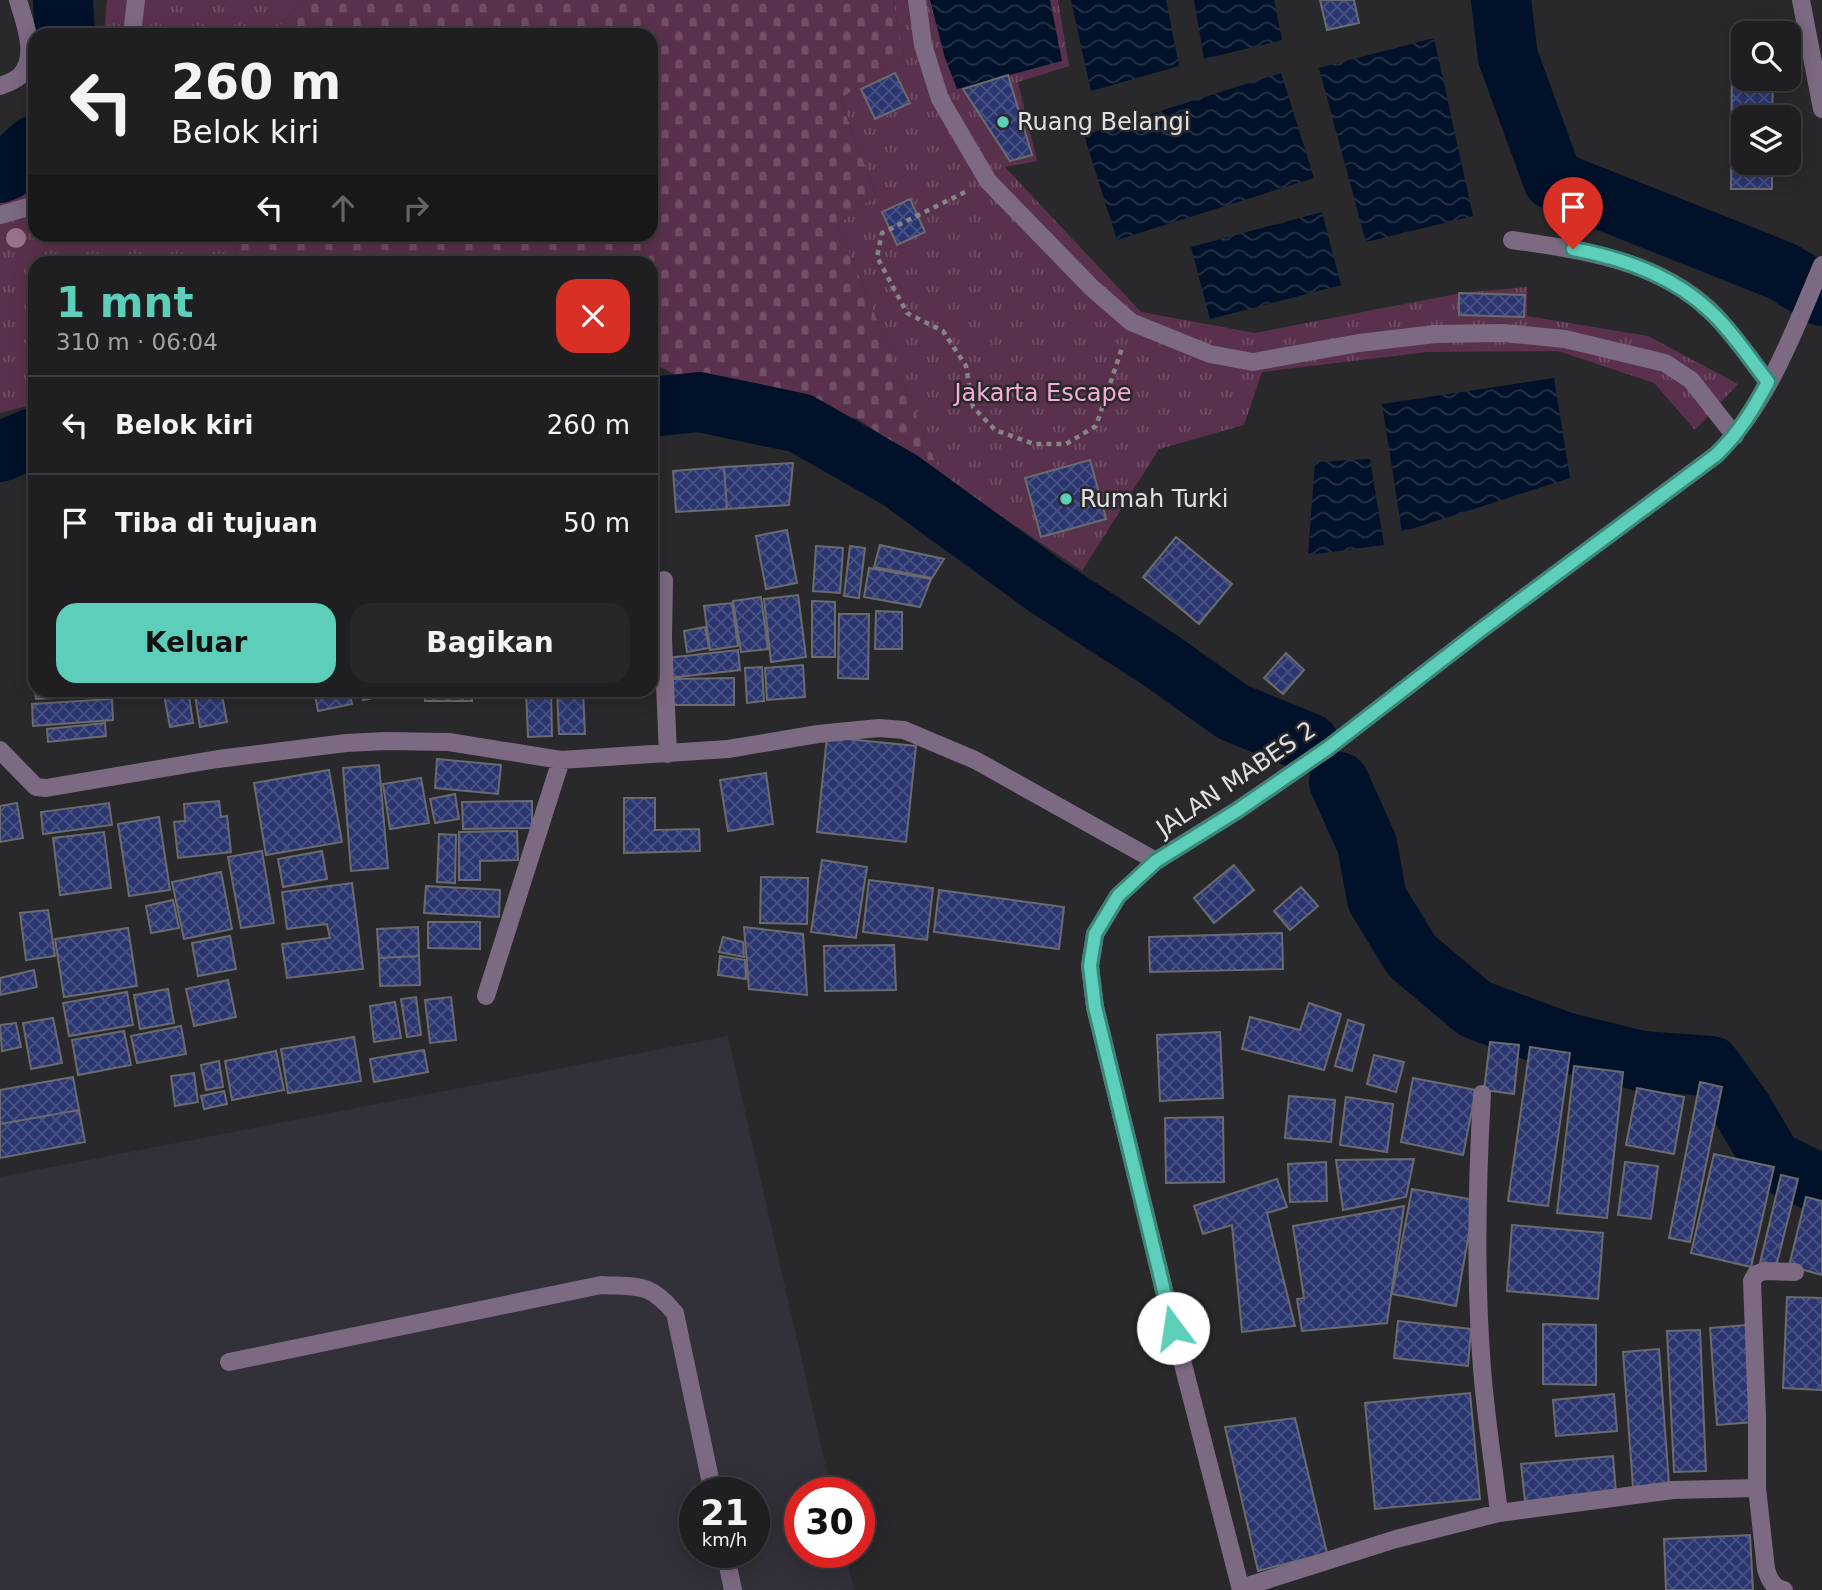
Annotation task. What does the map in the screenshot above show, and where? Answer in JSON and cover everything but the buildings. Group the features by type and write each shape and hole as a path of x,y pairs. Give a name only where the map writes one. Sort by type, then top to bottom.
{"street":[{"path":"0,86 21,75 28,57 28,34 18,0"},
{"path":"133,28 135,0"},
{"path":"917,0 923,45 940,99 988,181 1092,288 1131,322 1210,354 1253,362 1359,343 1435,334 1504,333 1565,339 1665,363 1691,380 1735,436"},
{"path":"1801,0 1822,109"},
{"path":"1808,27 1814,0"},
{"path":"0,215 28,207"},
{"path":"1512,240 1622,260 1654,273 1686,291 1711,312 1768,382"},
{"name":"JALAN MABES 2","path":"1241,1589 1095,1007 1090,966 1095,934 1118,896 1156,861 1238,810 1328,748 1478,632 1716,455 1735,436 1754,409 1795,329 1822,265"},
{"path":"664,580 663,638 668,754"},
{"path":"0,750 36,787 46,788 255,754 386,740 468,743 561,760 728,749 818,734 879,728 904,730 975,760 1156,861"},
{"path":"486,996 561,760"},
{"path":"1482,1094 1477,1281 1481,1356 1499,1513"},
{"path":"1784,1590 1770,1581 1766,1569 1756,1488 1757,1416 1752,1282 1756,1273 1794,1272"},
{"path":"229,1362 601,1285 639,1287 659,1294 675,1313 710,1477"},
{"path":"1241,1589 1396,1539 1499,1513 1673,1490 1756,1488"},
{"path":"728,1568 733,1590"}],"path":[{"path":"988,181 881,233 877,257 906,313 943,331 966,366 973,407 995,430 1034,444 1066,444 1096,426 1131,322"}],"shaded area":[{"path":"728,1036 828,1477 784,1477 784,1568 849,1568 854,1590 0,1590 0,1177"}],"green space":[{"path":"107,0 304,0 278,28 105,28"},
{"path":"304,0 893,0 904,56 840,99 876,195 838,225 941,475 858,419 701,389 658,366 658,256 237,256 236,242 658,242 658,28 278,28"},
{"name":"Jakarta Escape","path":"893,0 1058,0 1069,66 1018,82 1037,161 1005,167 1141,312 1255,333 1461,293 1527,287 1527,316 1648,336 1738,384 1695,430 1654,383 1558,351 1427,352 1262,372 1244,425 1159,449 1082,571 941,475 838,225 876,195 840,99 904,56"},
{"path":"28,176 28,242 236,242 237,256 28,256 28,406 0,413 0,190"}],"water":[{"path":"930,0 1050,0 1062,61 957,89 945,58"},
{"path":"1071,0 1166,0 1179,66 1091,91"},
{"path":"1194,0 1274,0 1282,40 1204,59"},
{"path":"1434,38 1473,216 1366,242 1319,68"},
{"path":"1281,73 1314,178 1117,240 1084,135"},
{"path":"1322,212 1341,285 1210,319 1191,247"},
{"path":"1554,378 1570,478 1402,532 1382,404"},
{"path":"1370,459 1384,545 1308,555 1315,462"}],"waterway":[{"path":"63,0 65,28"},
{"path":"1501,0 1508,57 1553,180 1784,272 1822,296"},
{"path":"0,173 28,151"},
{"path":"658,406 699,402 800,423 900,480 1047,587 1160,660 1233,712 1309,743"},
{"path":"0,452 28,440"},
{"path":"1339,782 1367,844 1377,899 1412,956 1475,1009 1564,1042 1641,1061 1711,1066 1742,1109 1772,1160 1822,1185"}],"place":[{"name":"Ruang Belangi","path":"1003,122"},
{"name":"Rumah Turki","path":"1066,499"}],"route":[{"path":"1173,1328 1095,1007 1090,966 1095,934 1118,896 1156,861 1238,810 1328,748 1478,632 1716,455 1735,436 1754,409 1768,382 1711,312 1686,291 1654,273 1622,260 1573,249"}]}
